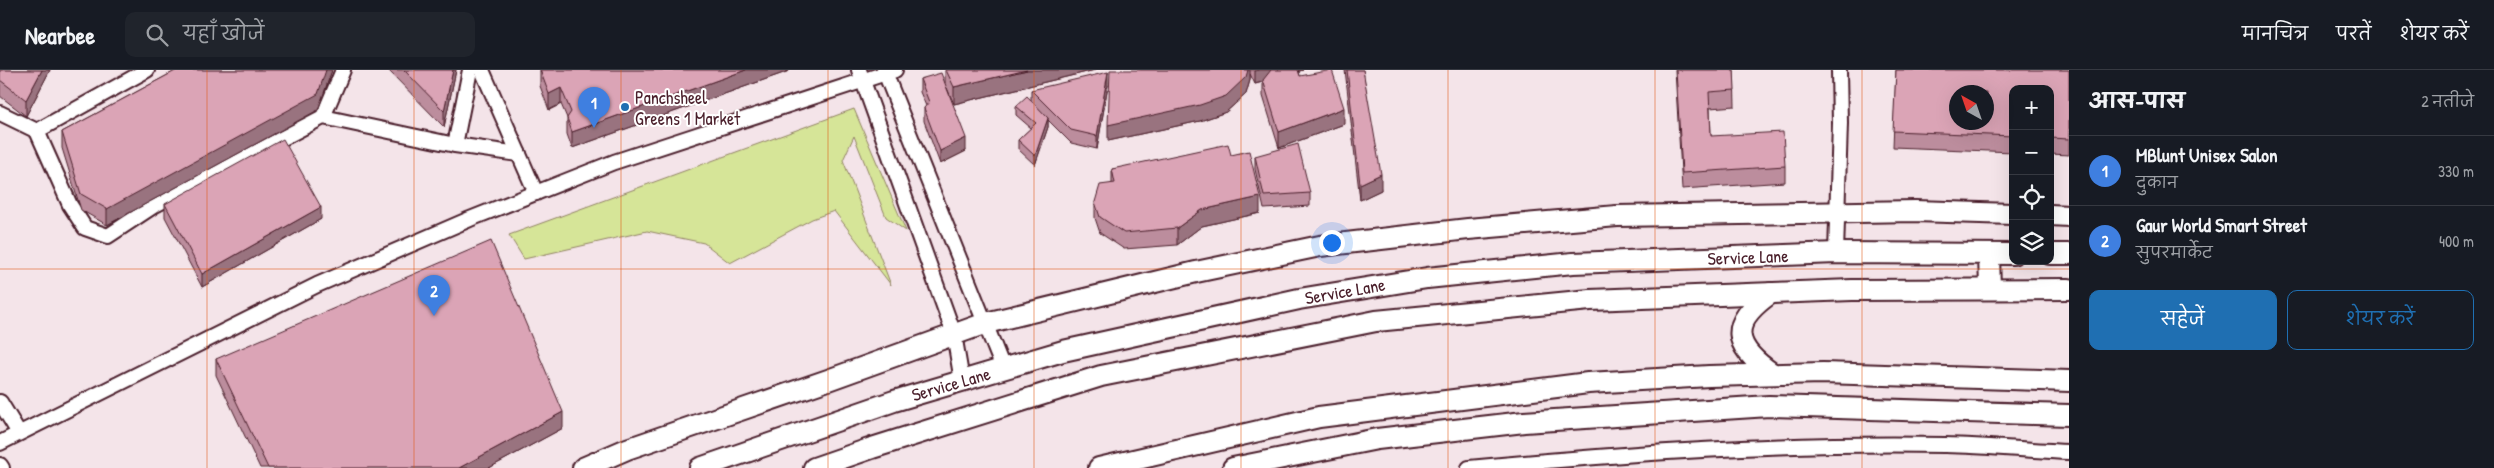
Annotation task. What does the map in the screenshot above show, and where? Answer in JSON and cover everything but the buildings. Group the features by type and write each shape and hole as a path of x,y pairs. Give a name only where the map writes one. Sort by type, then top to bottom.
{"street":[{"path":"37,131 147,70"},
{"path":"324,117 343,70"},
{"path":"455,145 470,70"},
{"path":"482,70 536,193"},
{"path":"1836,253 1840,70"},
{"path":"0,442 317,285 536,193 614,162 861,75 888,71 1003,368"},
{"path":"861,75 954,334 962,381"},
{"path":"0,113 37,131 75,213 85,228 108,236 155,206 324,117 455,145 519,154"},
{"path":"582,468 627,449 986,323 1196,272 1320,246 1468,228 1617,216 1838,211 2009,214"},
{"path":"2054,215 2069,216"},
{"name":"Service Lane","path":"700,468 894,401 1063,351 1299,299 1427,278 1573,263 1836,253 2009,254"},
{"path":"1989,254 1990,289"},
{"path":"2054,254 2069,254"},
{"path":"814,468 1101,376 1376,321 1590,300 1852,290 2069,290"},
{"path":"1771,293 1745,315 1741,327 1741,342 1753,360 1773,374"},
{"path":"1099,468 1319,417 1588,383 1773,374 2069,381"},
{"path":"0,402 19,434"},
{"path":"1234,468 1377,439 1524,422 1769,406 2069,415"},
{"path":"1469,468 1591,457 1786,446 1945,445 2069,452"},
{"path":"0,464 2,468"}],"green space":[{"path":"854,109 906,231 886,217 854,136 843,160 891,285 834,211 812,219 730,263 704,243 647,231 524,259 509,235"}],"place":[{"name":"Panchsheel Greens 1 Market","path":"625,107"},
{"name":"MBlunt Unisex Salon","path":"594,128"},
{"name":"Gaur World Smart Street","path":"434,316"}]}
